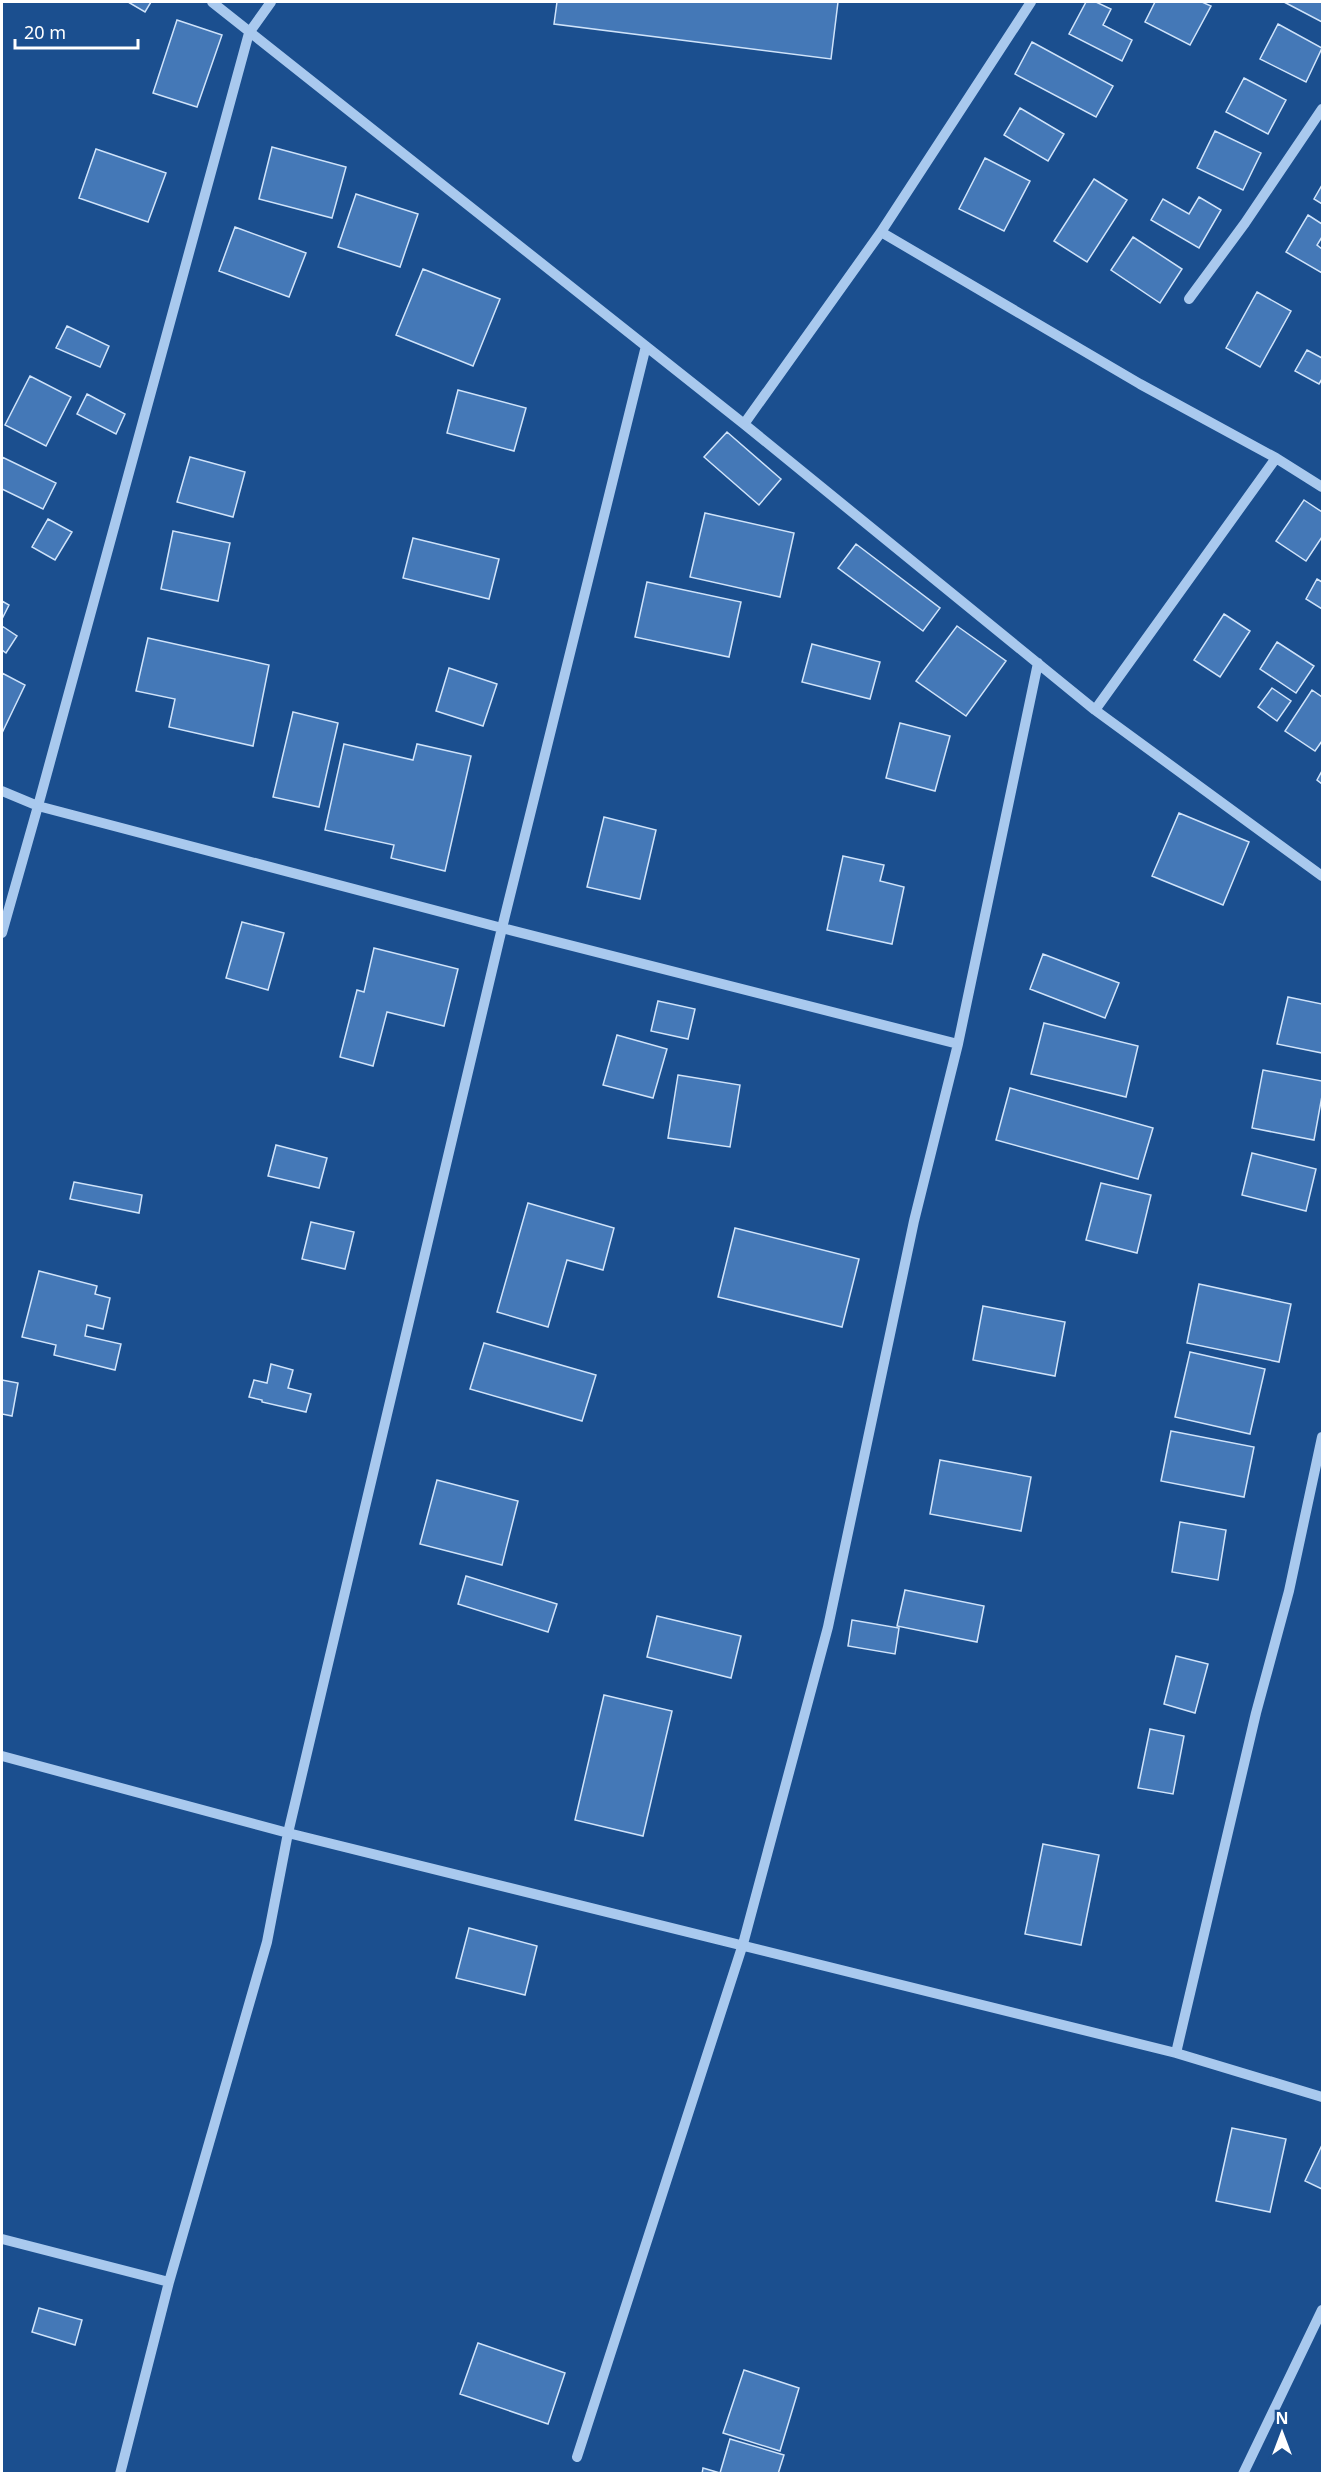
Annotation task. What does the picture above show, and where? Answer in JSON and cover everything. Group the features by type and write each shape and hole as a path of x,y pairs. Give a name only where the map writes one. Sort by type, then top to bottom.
{"street":[{"path":"212,2 744,424 1095,710 1323,876"},
{"path":"2,933 249,33 271,2"},
{"path":"744,424 881,232 1031,2"},
{"path":"1189,298 1245,223 1323,109"},
{"path":"881,232 1140,384 1276,458 1323,487"},
{"path":"120,2474 169,2282 267,1942 288,1833 502,928 646,346"},
{"path":"1095,710 1276,458"},
{"path":"577,2457 743,1944 828,1627 914,1221 958,1044 1038,663"},
{"path":"2,791 38,806 502,928 958,1044"},
{"path":"1176,2053 1256,1713 1289,1591 1323,1437"},
{"path":"2,1756 288,1833 1176,2053 1323,2097"},
{"path":"2,2239 169,2282"},
{"path":"1243,2474 1323,2310"}],"building":[{"path":"128,2 151,2 145,12"},
{"path":"557,2 838,2 831,59 554,24"},
{"path":"1086,2 1096,2 1111,9 1103,25 1132,40 1122,61 1069,34"},
{"path":"1155,2 1202,2 1211,6 1190,45 1145,22"},
{"path":"1284,2 1322,2 1322,22"},
{"path":"177,20 222,35 197,107 153,93"},
{"path":"1278,24 1322,48 1306,82 1260,59"},
{"path":"1032,42 1113,86 1096,117 1015,74"},
{"path":"1244,78 1286,100 1268,134 1226,112"},
{"path":"1020,108 1064,134 1048,161 1004,135"},
{"path":"1215,131 1261,153 1243,190 1197,168"},
{"path":"272,147 346,167 332,218 259,199"},
{"path":"96,149 166,173 148,222 79,198"},
{"path":"985,158 1030,181 1004,231 959,209"},
{"path":"1094,179 1127,200 1087,262 1054,241"},
{"path":"1322,185 1322,204 1314,199"},
{"path":"356,194 418,214 400,267 338,247"},
{"path":"1199,197 1221,210 1199,248 1151,220 1163,199 1189,214"},
{"path":"1308,215 1322,224 1322,237 1317,245 1322,249 1322,273 1286,252"},
{"path":"235,227 306,253 289,297 219,271"},
{"path":"1133,237 1182,269 1160,303 1111,270"},
{"path":"423,269 500,299 473,366 396,335"},
{"path":"1257,292 1291,311 1260,367 1226,348"},
{"path":"67,326 109,346 100,367 56,348"},
{"path":"1307,350 1322,358 1322,379 1319,384 1295,371"},
{"path":"30,376 71,397 46,446 5,425"},
{"path":"458,390 526,408 514,451 447,433"},
{"path":"87,394 125,414 116,434 77,414"},
{"path":"727,432 781,479 759,505 704,457"},
{"path":"2,457 56,483 43,509 2,489"},
{"path":"190,457 245,472 233,517 177,502"},
{"path":"1304,500 1322,512 1322,537 1306,561 1276,541"},
{"path":"705,513 794,533 780,597 690,577"},
{"path":"48,519 72,532 55,560 32,547"},
{"path":"173,531 230,543 218,601 161,589"},
{"path":"413,538 499,559 489,599 403,578"},
{"path":"856,544 940,608 923,631 838,568"},
{"path":"1317,579 1322,582 1322,609 1306,599"},
{"path":"647,582 741,602 729,657 635,637"},
{"path":"2,601 9,605 2,619"},
{"path":"1224,614 1250,631 1220,677 1194,660"},
{"path":"2,626 17,636 6,653 2,650"},
{"path":"957,626 1006,661 966,716 916,681"},
{"path":"148,638 269,665 253,746 169,727 175,699 136,691"},
{"path":"1277,642 1314,666 1296,693 1260,669"},
{"path":"812,644 880,662 870,699 802,682"},
{"path":"449,668 497,684 483,726 436,711"},
{"path":"2,673 25,685 2,733"},
{"path":"1272,688 1291,701 1277,721 1258,707"},
{"path":"1312,690 1322,697 1322,741 1315,751 1285,731"},
{"path":"293,712 338,723 319,807 273,797"},
{"path":"900,723 950,736 935,791 886,778"},
{"path":"344,744 413,760 417,744 471,756 445,871 391,858 394,845 325,830"},
{"path":"1322,771 1322,784 1317,780"},
{"path":"1179,813 1249,842 1223,905 1152,876"},
{"path":"604,817 656,830 640,899 587,887"},
{"path":"843,856 884,865 880,881 904,887 892,944 827,930"},
{"path":"242,922 284,933 268,990 226,978"},
{"path":"374,948 458,969 444,1026 387,1012 373,1066 340,1057 357,990 364,992"},
{"path":"1043,954 1119,983 1105,1018 1030,989"},
{"path":"1288,997 1322,1004 1322,1053 1277,1044"},
{"path":"658,1001 695,1009 688,1039 651,1031"},
{"path":"1044,1023 1138,1046 1126,1097 1031,1074"},
{"path":"617,1035 667,1049 653,1098 603,1085"},
{"path":"1263,1070 1322,1081 1322,1096 1314,1140 1252,1128"},
{"path":"678,1075 740,1085 730,1147 668,1138"},
{"path":"1010,1088 1153,1128 1138,1179 996,1140"},
{"path":"276,1145 327,1158 319,1188 268,1176"},
{"path":"1252,1153 1316,1169 1306,1211 1242,1195"},
{"path":"74,1182 142,1195 139,1213 70,1199"},
{"path":"1101,1183 1151,1195 1137,1253 1086,1240"},
{"path":"528,1203 614,1228 603,1270 567,1260 548,1327 497,1312"},
{"path":"311,1222 354,1232 345,1269 302,1259"},
{"path":"735,1228 859,1259 842,1327 718,1297"},
{"path":"39,1271 97,1286 95,1294 110,1298 103,1329 87,1325 85,1336 121,1344 115,1370 54,1355 56,1345 22,1337"},
{"path":"1199,1284 1291,1304 1279,1362 1187,1343"},
{"path":"983,1306 1065,1322 1055,1376 973,1360"},
{"path":"484,1343 596,1375 582,1421 470,1389"},
{"path":"1190,1352 1265,1369 1250,1434 1175,1417"},
{"path":"271,1364 293,1370 288,1388 311,1394 306,1412 249,1397 254,1380 267,1383"},
{"path":"2,1380 18,1383 12,1416 2,1414"},
{"path":"1171,1431 1254,1447 1244,1497 1161,1481"},
{"path":"940,1460 1031,1477 1021,1531 930,1514"},
{"path":"437,1480 518,1501 502,1565 420,1544"},
{"path":"1180,1522 1226,1530 1218,1580 1172,1572"},
{"path":"466,1576 557,1604 548,1632 458,1604"},
{"path":"905,1590 984,1606 977,1642 897,1626"},
{"path":"657,1616 741,1636 731,1678 647,1657"},
{"path":"852,1620 899,1628 895,1654 848,1646"},
{"path":"1176,1656 1208,1664 1195,1713 1164,1704"},
{"path":"604,1695 672,1711 643,1836 575,1820"},
{"path":"1150,1729 1184,1736 1173,1794 1138,1788"},
{"path":"1043,1844 1099,1855 1081,1945 1025,1934"},
{"path":"469,1928 537,1946 525,1995 456,1978"},
{"path":"1232,2128 1286,2139 1270,2212 1216,2201"},
{"path":"1322,2145 1322,2189 1305,2181"},
{"path":"39,2308 82,2320 75,2345 32,2332"},
{"path":"478,2343 565,2373 548,2424 460,2394"},
{"path":"744,2370 799,2388 780,2451 723,2433"},
{"path":"730,2439 784,2455 778,2474 702,2474 703,2468 720,2473"}]}
